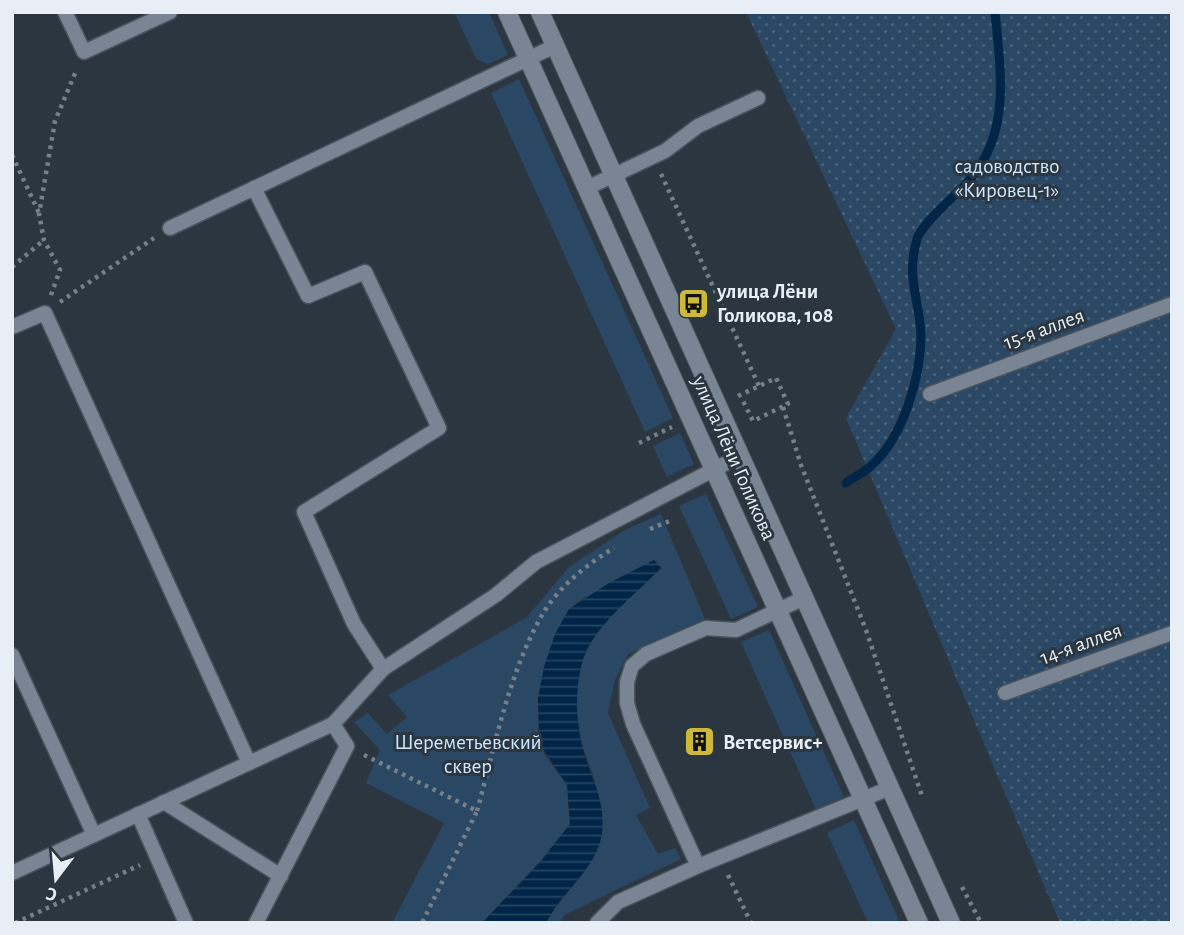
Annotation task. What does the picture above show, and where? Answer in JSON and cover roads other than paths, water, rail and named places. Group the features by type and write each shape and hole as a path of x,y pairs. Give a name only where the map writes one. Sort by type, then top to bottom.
{"street":[{"name":"улица Лёни Голикова","path":"507,12 919,923"},
{"name":"улица Лёни Голикова","path":"540,12 951,923"}],"lane":[{"path":"65,12 84,52 170,12"},
{"path":"170,228 555,46"},
{"path":"587,188 665,151 698,126 758,98"},
{"path":"254,188 308,296 365,272 439,428 304,512 354,624 383,669"},
{"name":"15-я аллея","path":"930,394 1172,304"},
{"path":"12,327 45,313 249,763"},
{"path":"12,873 333,724 383,669 496,595 536,562 740,456"},
{"path":"698,866 627,703 627,682 632,666 646,654 706,628 736,630 804,598"},
{"name":"14-я аллея","path":"1005,693 1172,634"},
{"path":"12,655 94,835"},
{"path":"256,923 347,746 333,724"},
{"path":"597,923 618,902 698,866 890,788"},
{"path":"164,802 281,876"},
{"path":"138,814 186,923"}],"waterway":[{"path":"846,483 869,468 893,439 913,389 921,338 913,279 917,239 931,219 979,168 990,148 1000,105 995,12"}],"place":[{"name":"улица Лёни Голикова, 108","path":"694,303"},
{"name":"Ветсервис+","path":"700,742"}],"park label":[{"name":"садоводство «Кировец-1»","path":"1007,178"},
{"name":"Шереметьевский сквер","path":"468,754"}]}
